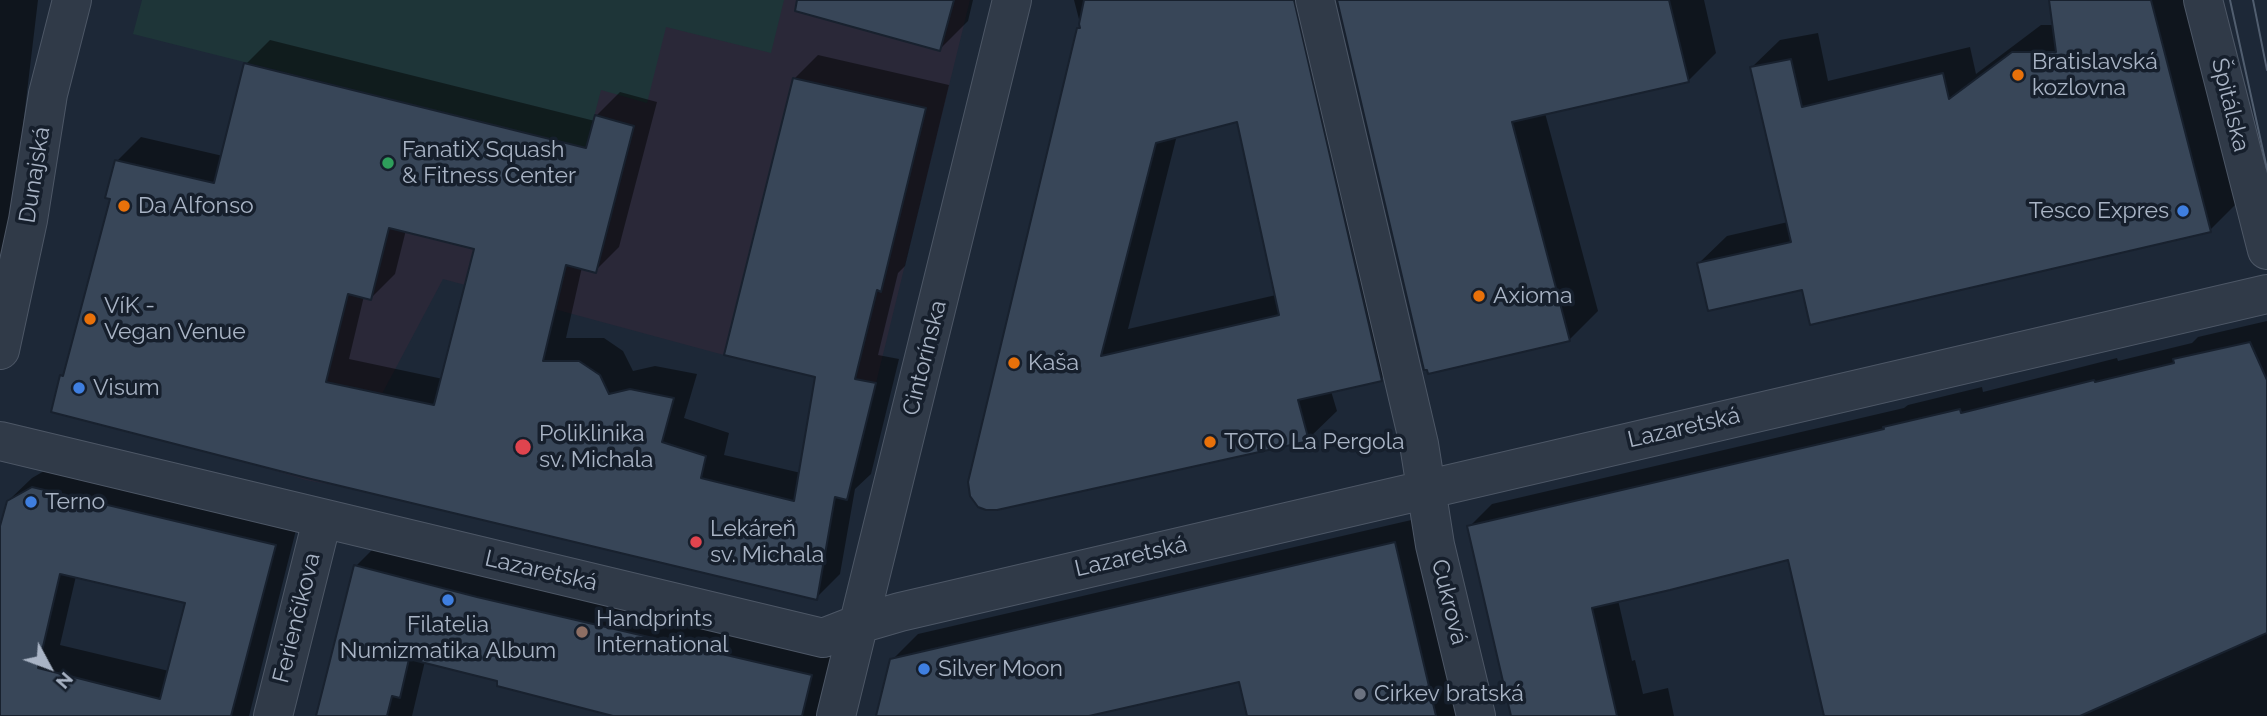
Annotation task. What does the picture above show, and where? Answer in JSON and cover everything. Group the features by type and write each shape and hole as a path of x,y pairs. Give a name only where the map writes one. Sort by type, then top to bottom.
{"street":[{"name":"Dunajská","path":"0,350 28,220 48,94 72,0"},
{"name":"Cintorínska","path":"836,716 1012,0"},
{"name":"Cukrová","path":"1315,0 1419,444 1435,545 1476,716"},
{"name":"Špitálska","path":"2203,0 2264,230"},
{"name":"Lazaretská","path":"0,441 823,638 859,624 940,602 2267,294"},
{"name":"Ferienčíkova","path":"273,716 322,520"}],"shaded area":[{"path":"624,0 970,0 876,383 724,355 443,279 382,394 424,444 461,297 553,320 527,426 630,389 661,395 668,398 668,418 663,444 707,455 701,478 793,503 796,490 835,497 817,600 359,490 306,480 250,463 328,212 538,266"}],"green space":[{"path":"142,0 784,0 771,53 666,27 647,103 601,90 556,263 562,142 133,34"}],"building":[{"path":"797,0 954,0 940,51 795,11"},
{"path":"1084,0 1294,0 1382,381 1298,400 1309,441 997,510 986,510 978,507 970,496 968,482","holes":["1237,122 1279,315 1101,356 1156,143"]},
{"path":"1337,0 1669,0 1689,82 1512,122 1570,341 1428,374 1427,370 1424,370"},
{"path":"2049,0 2151,0 2211,232 1810,325 1802,290 1708,311 1697,263 1791,242 1750,67 1791,59 1802,107 1943,73 1949,99 2012,52 2056,52"},
{"path":"244,63 586,148 595,115 634,126 596,273 566,265 543,361 579,361 600,375 609,394 630,389 674,398 662,442 706,456 701,478 794,501 815,377 724,355 793,78 926,108 881,292 877,290 855,379 876,383 847,500 835,497 817,600 307,478 51,412 110,199 105,198 115,160 214,183","holes":["389,228 474,249 434,405 326,382 348,294 371,300"]},
{"path":"2250,342 2267,380 2267,633 2080,716 1824,716 1788,560 1592,608 1617,716 1511,716 1467,526 1960,409 1961,413 2094,380 2095,382 2174,363 2173,359"},
{"path":"32,487 276,545 231,716 0,716 0,526 7,501","holes":["60,574 185,603 160,699 38,668"]},
{"path":"1395,542 1436,716 1247,716 1239,682 1089,716 876,716 890,659"},
{"path":"354,565 477,597 812,675 802,716 613,716 497,686 497,681 409,659 400,698 392,696 387,716 316,716"}],"tram line":[{"path":"2230,0 2267,169"},
{"path":"2253,0 2267,70"}],"place":[{"name":"Bratislavská kozlovna","path":"2018,75"},
{"name":"FanatiX Squash & Fitness Center","path":"388,163"},
{"name":"Da Alfonso","path":"124,206"},
{"name":"Tesco Expres","path":"2183,211"},
{"name":"Axioma","path":"1479,296"},
{"name":"VíK - Vegan Venue","path":"90,319"},
{"name":"Kaša","path":"1014,363"},
{"name":"Visum","path":"79,388"},
{"name":"TOTO La Pergola","path":"1210,442"},
{"name":"Poliklinika sv. Michala","path":"523,447"},
{"name":"Terno","path":"31,502"},
{"name":"Lekáreň sv. Michala","path":"696,542"},
{"name":"Filatelia Numizmatika Album","path":"448,600"},
{"name":"Handprints International","path":"582,632"},
{"name":"Silver Moon","path":"924,669"},
{"name":"Cirkev bratská","path":"1360,694"}]}
